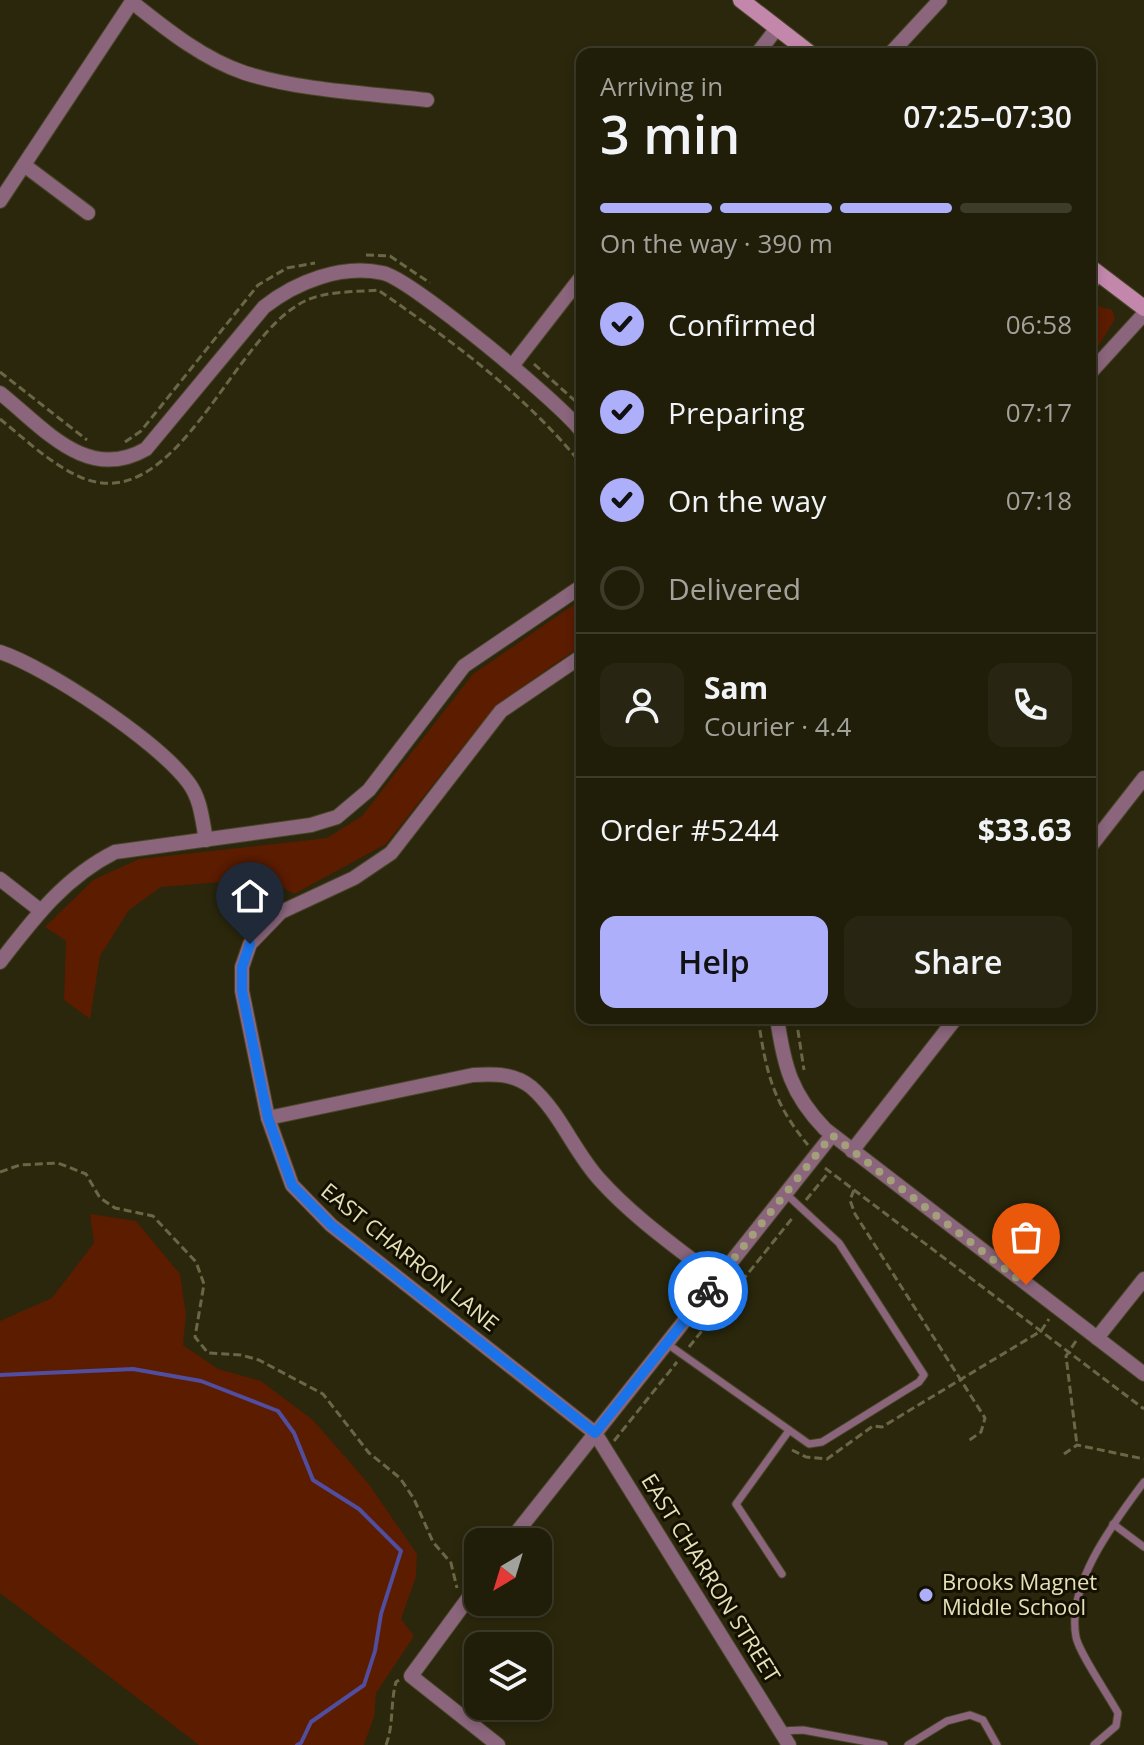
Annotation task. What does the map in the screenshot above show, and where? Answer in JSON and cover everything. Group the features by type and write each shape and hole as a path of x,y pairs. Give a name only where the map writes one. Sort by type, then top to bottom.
{"street":[{"path":"741,0 803,48"},
{"path":"896,48 940,0"},
{"path":"0,201 132,1 199,51 244,73 299,85 427,100"},
{"path":"762,48 777,28"},
{"path":"24,165 88,213"},
{"path":"0,393 53,436 92,460 127,460 146,449 264,307 287,289 317,278 370,271 386,273 516,360 576,423"},
{"path":"1096,277 1144,308"},
{"path":"516,360 576,284"},
{"path":"1096,366 1144,314"},
{"path":"0,962 56,893 87,866 115,852 311,825 337,817 369,790 464,666 576,590"},
{"path":"0,652 21,659 74,689 166,760 187,781 199,801 206,840"},
{"name":"EAST CHARRON LANE","path":"576,660 501,711 391,853 354,878 281,912 258,934 250,944 242,967 242,991 268,1118 292,1185 313,1210 595,1433"},
{"path":"1096,839 1144,778"},
{"path":"0,879 41,911"},
{"path":"778,1024 790,1084 806,1110 832,1135 1144,1374"},
{"path":"852,1151 951,1024"},
{"path":"268,1118 473,1075 497,1073 516,1077 544,1101 600,1181 645,1222 717,1279"},
{"path":"520,1528 832,1135"},
{"path":"1097,1338 1144,1279"},
{"name":"EAST CHARRON STREET","path":"595,1433 789,1745"},
{"path":"464,1604 411,1676 498,1745"}],"lane":[{"path":"666,1343 809,1444 822,1442 895,1399 924,1375 839,1243 785,1193"},
{"path":"782,1574 736,1504 788,1432"},
{"path":"1094,1745 1116,1726 1118,1713 1076,1640 1076,1613 1102,1542 1144,1482"},
{"path":"1113,1524 1144,1547"},
{"path":"908,1745 947,1721 970,1715 983,1720 997,1745"},
{"path":"780,1731 803,1730 884,1745"}],"path":[{"path":"365,255 390,256 438,289"},
{"path":"115,444 141,431 258,285 287,268 325,261"},
{"path":"0,419 73,473 89,481 124,482 149,472 173,452 276,319 308,299 378,290 419,318 551,426 576,457"},
{"path":"516,360 576,403"},
{"path":"0,372 92,443"},
{"path":"759,1024 768,1078 786,1120 829,1172 1144,1409"},
{"path":"797,1024 808,1080"},
{"path":"0,1172 20,1165 58,1163 86,1174 100,1198 115,1208 153,1216 196,1262 204,1284 195,1337 208,1353 241,1355 259,1360 323,1394 369,1453 400,1478 414,1499 433,1542 451,1563 457,1593"},
{"path":"614,1441 829,1172"},
{"path":"854,1190 850,1200 855,1214 985,1418 981,1432 968,1441"},
{"path":"792,1450 806,1457 827,1459 873,1426 882,1427 1041,1331 1049,1319"},
{"path":"1076,1341 1066,1356 1077,1445"},
{"path":"1064,1454 1077,1445 1144,1459"},
{"path":"386,1745 393,1725 390,1705 396,1682 411,1676"}],"shaded area":[{"path":"1096,305 1112,310 1115,319 1096,350"},
{"path":"576,603 576,649 496,705 386,844 294,894 267,878 161,887 129,910 100,956 90,1019 64,1000 66,941 45,927 93,880 139,859 327,838 362,816 473,674"},
{"path":"90,1214 136,1221 180,1274 186,1315 183,1345 218,1369 261,1381 313,1420 368,1483 417,1554 416,1577 401,1619 414,1636 376,1693 374,1717 364,1745 199,1745 0,1593 0,1321 52,1298 94,1243"}],"waterway":[{"path":"0,1375 133,1369 201,1381 278,1411 294,1433 313,1480 359,1509 401,1551 381,1614 375,1651 364,1685 311,1722 297,1745"}],"way so far":[{"path":"708,1291 832,1135 1026,1285"}],"place":[{"name":"Brooks Magnet Middle School","path":"926,1595"}],"route":[{"path":"250,944 242,967 242,991 268,1118 292,1185 313,1210 331,1225 595,1433 708,1291"}]}
